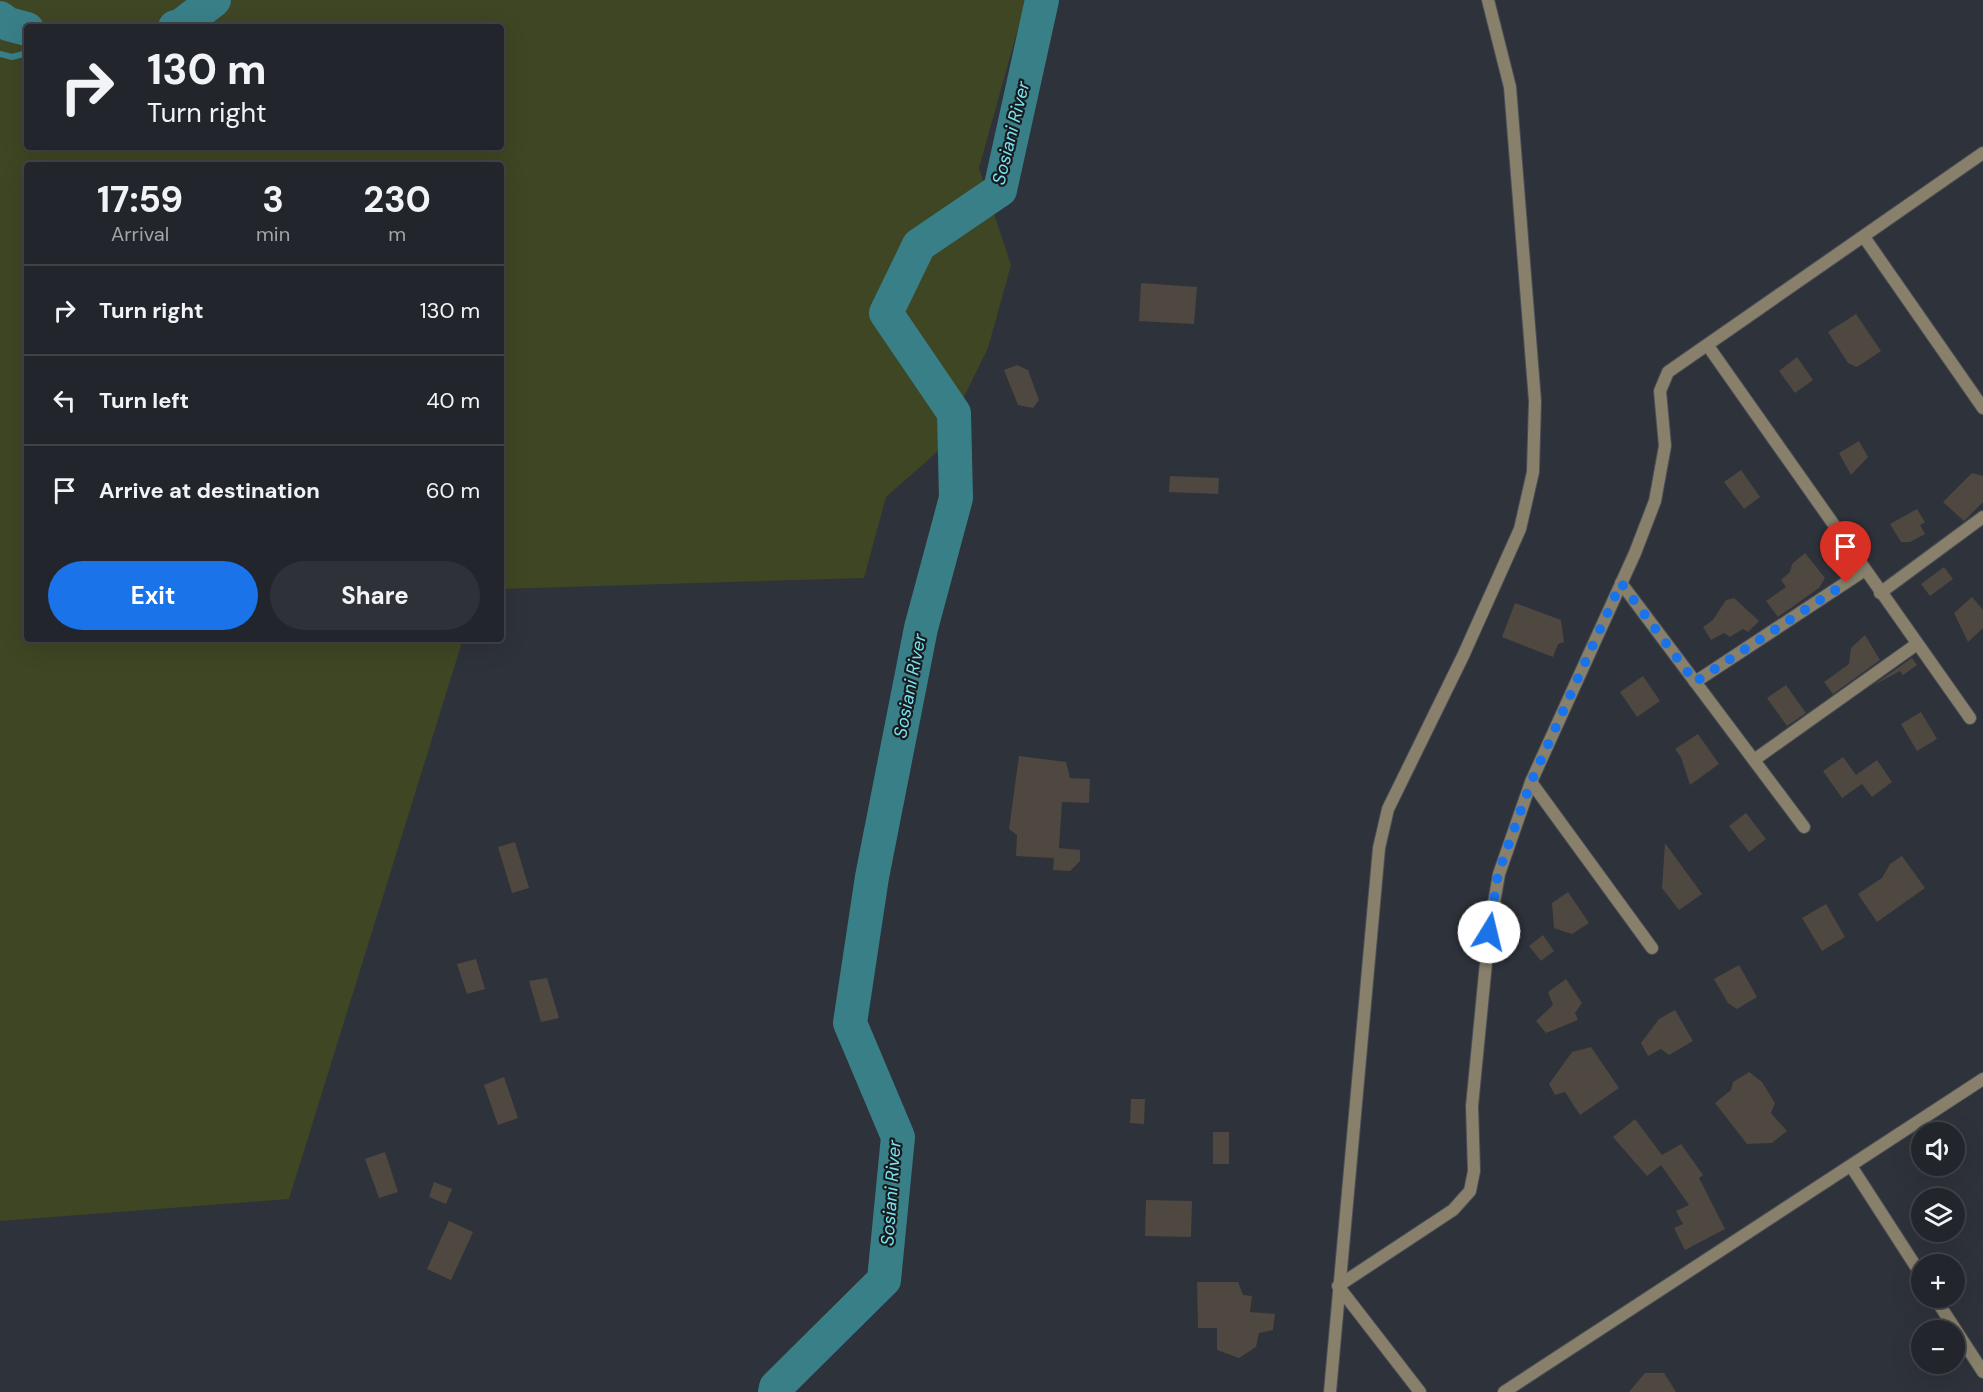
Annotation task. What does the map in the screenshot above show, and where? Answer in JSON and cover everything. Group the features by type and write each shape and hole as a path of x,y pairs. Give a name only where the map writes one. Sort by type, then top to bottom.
{"street":[{"path":"1330,1392 1379,848 1388,809 1463,656 1520,529 1533,472 1535,401 1510,87 1488,0"},
{"path":"1338,1286 1453,1210 1470,1191 1474,1172 1472,1106 1489,932 1498,874 1531,782 1621,583 1655,501 1665,446 1660,391 1668,372 1983,153"},
{"path":"1864,237 1983,408"},
{"path":"1708,346 1970,718"},
{"path":"1880,593 1983,517"},
{"path":"1695,682 1865,570"},
{"path":"1621,583 1804,827"},
{"path":"1754,760 1917,644"},
{"path":"1531,782 1652,948"},
{"path":"1504,1392 1983,1079"},
{"path":"1851,1166 1911,1259"},
{"path":"1338,1286 1420,1392"},
{"path":"1941,1308 1983,1372"}],"green space":[{"path":"0,0 1026,0 979,168 1011,265 988,348 937,452 886,497 864,578 504,589 504,162 24,162 24,642 462,642 289,1199 0,1221"}],"building":[{"path":"1141,283 1197,287 1194,324 1139,321"},
{"path":"1856,314 1881,351 1857,367 1848,363 1828,332"},
{"path":"1797,357 1813,380 1795,393 1779,371"},
{"path":"1017,365 1028,370 1039,400 1033,408 1018,405 1004,370"},
{"path":"1859,441 1868,457 1851,475 1839,453"},
{"path":"1741,470 1760,497 1744,509 1724,482"},
{"path":"1972,473 1983,476 1983,502 1964,521 1943,502"},
{"path":"1170,476 1219,478 1218,494 1169,492"},
{"path":"1917,509 1925,522 1920,525 1925,534 1910,542 1901,542 1890,524"},
{"path":"1805,553 1825,578 1819,588 1778,617 1766,601 1786,587 1781,580 1790,572 1792,564"},
{"path":"1944,567 1953,579 1930,596 1921,584"},
{"path":"1972,597 1983,610 1983,628 1968,642 1954,613"},
{"path":"1734,598 1759,621 1748,632 1743,629 1730,637 1724,633 1711,640 1703,627 1713,620 1726,600"},
{"path":"1515,603 1561,620 1564,642 1558,644 1553,657 1502,637"},
{"path":"1865,635 1880,660 1833,694 1824,682 1849,664 1851,648"},
{"path":"1912,658 1917,665 1903,675 1900,671 1872,686"},
{"path":"1643,676 1660,701 1637,717 1620,692"},
{"path":"1786,685 1806,713 1787,726 1767,698"},
{"path":"1921,712 1937,739 1917,751 1901,724"},
{"path":"1698,734 1719,764 1690,785 1681,757 1675,749"},
{"path":"1019,756 1066,762 1070,778 1090,779 1089,803 1062,802 1059,848 1080,850 1080,861 1070,871 1053,870 1054,858 1016,856 1017,835 1009,829"},
{"path":"1843,757 1856,775 1877,760 1892,782 1872,797 1862,784 1842,798 1823,771"},
{"path":"1746,813 1766,839 1749,852 1729,826"},
{"path":"515,842 529,888 512,893 498,847"},
{"path":"1665,843 1702,894 1679,910 1662,888"},
{"path":"1902,856 1925,888 1877,922 1858,894 1882,878 1890,864"},
{"path":"1568,892 1589,923 1572,934 1554,928 1552,903"},
{"path":"1826,904 1845,937 1822,951 1802,918"},
{"path":"1543,935 1554,951 1541,961 1529,946"},
{"path":"476,959 485,989 467,994 457,964"},
{"path":"1739,965 1757,997 1737,1009 1728,1003 1714,979"},
{"path":"547,978 559,1018 541,1022 529,981"},
{"path":"1566,979 1582,1003 1575,1013 1578,1020 1546,1033 1536,1021 1553,1005 1548,992"},
{"path":"1675,1010 1693,1041 1669,1055 1661,1049 1648,1056 1641,1043 1659,1019"},
{"path":"1591,1047 1619,1088 1580,1115 1565,1092 1555,1095 1549,1084 1572,1052"},
{"path":"1749,1072 1762,1082 1775,1103 1771,1113 1787,1131 1772,1143 1747,1144 1715,1103 1731,1090 1733,1082"},
{"path":"504,1077 518,1118 498,1125 484,1085"},
{"path":"1131,1099 1145,1099 1144,1124 1130,1123"},
{"path":"1635,1119 1662,1155 1681,1144 1703,1175 1699,1178 1725,1229 1685,1250 1674,1228 1683,1224 1676,1211 1689,1205 1661,1165 1647,1176 1613,1137"},
{"path":"1213,1132 1229,1132 1229,1164 1213,1164"},
{"path":"385,1152 398,1192 379,1198 365,1159"},
{"path":"434,1182 452,1189 446,1204 429,1197"},
{"path":"1146,1200 1192,1201 1191,1237 1145,1236"},
{"path":"449,1221 473,1232 451,1280 427,1269"},
{"path":"1197,1282 1238,1282 1243,1295 1252,1296 1250,1312 1275,1314 1273,1330 1259,1333 1256,1347 1239,1358 1217,1350 1217,1328 1198,1328"},
{"path":"1645,1373 1664,1373 1676,1392 1629,1392"}],"waterway":[{"name":"Sosiani River","path":"183,24 214,0"},
{"name":"Sosiani River","path":"775,1392 776,1387 884,1280 898,1137 850,1023 872,877 921,628 956,498 954,413 886,313 919,245 1000,190 1042,0"},
{"name":"Sosiani River","path":"0,18 8,24 24,28"},
{"path":"0,54 12,57 24,54"}],"route":[{"path":"1489,932 1498,874 1531,782 1621,583 1695,682 1846,583"}]}
